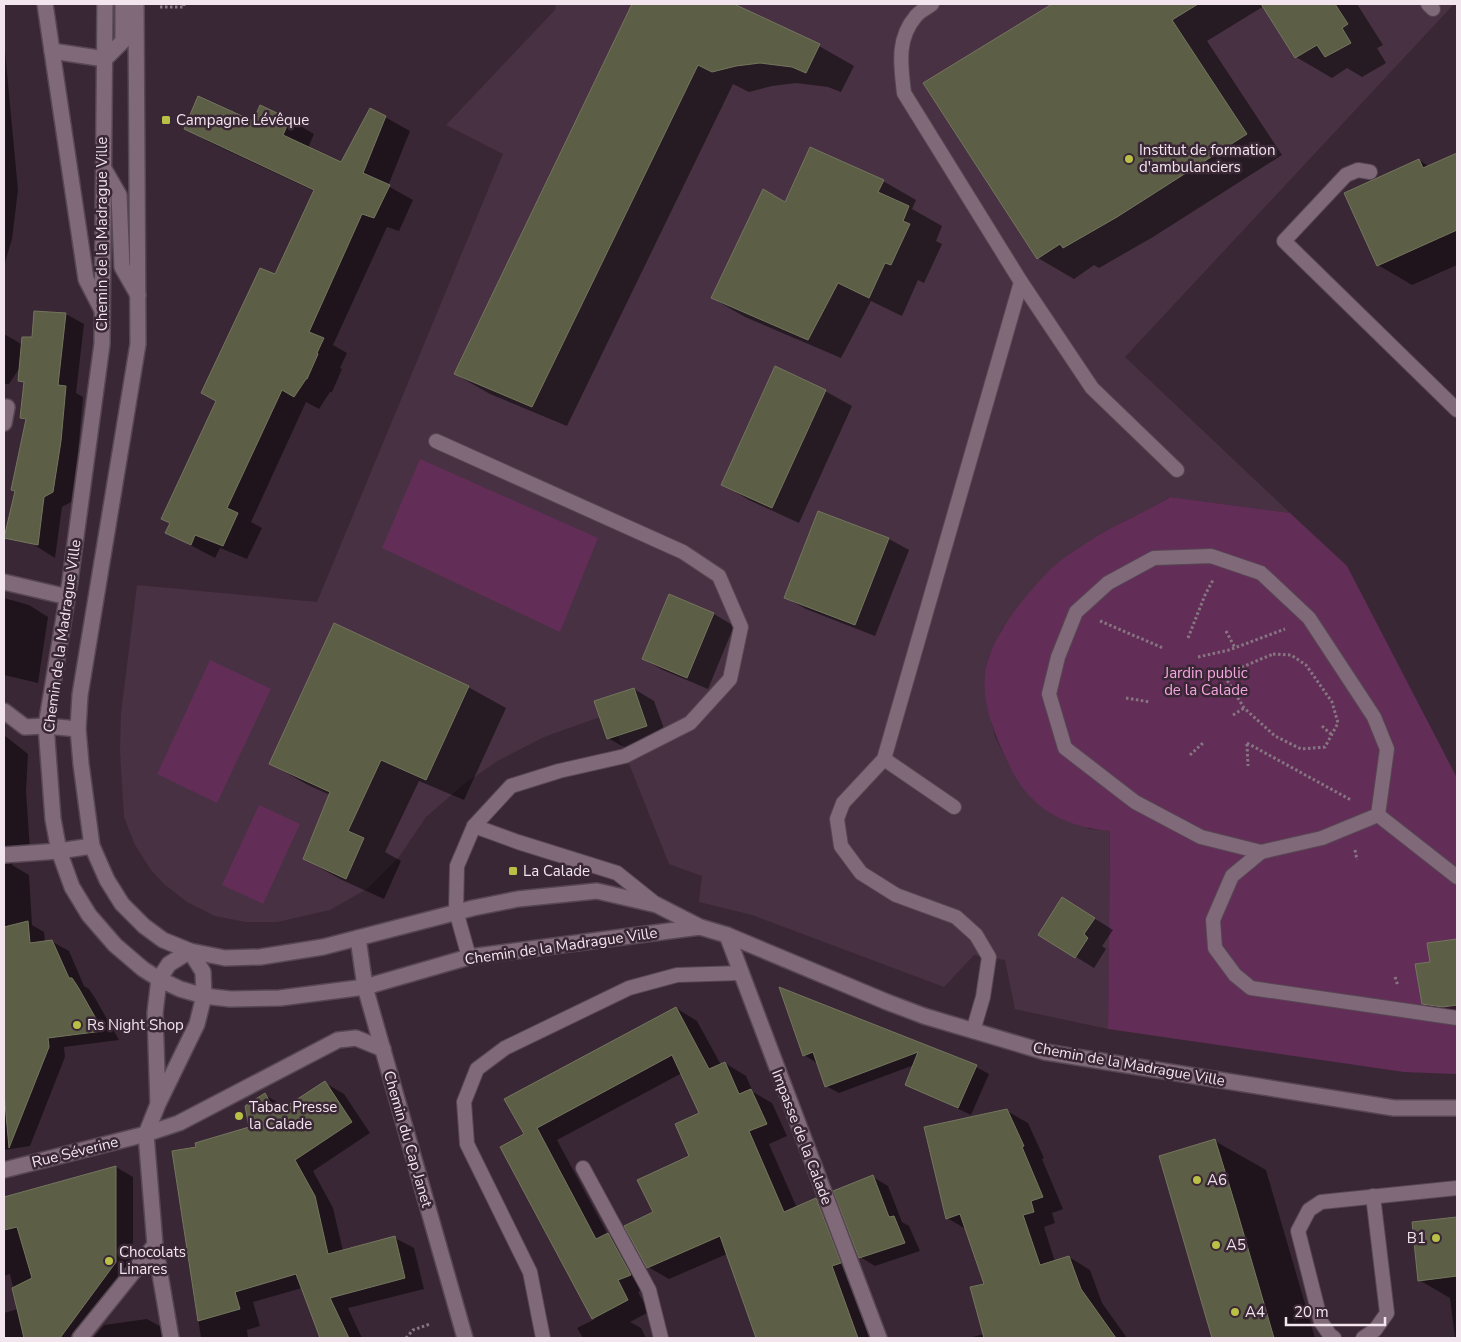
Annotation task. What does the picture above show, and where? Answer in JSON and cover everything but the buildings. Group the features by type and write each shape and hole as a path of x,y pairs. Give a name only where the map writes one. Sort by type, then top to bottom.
{"street":[{"path":"45,4 86,279 102,310"},
{"name":"Chemin de la Madrague Ville","path":"105,4 102,344 68,597 46,726 53,819 59,851 72,887 89,915 114,945 143,969 159,979 180,989 204,996 230,999 280,998 365,987 469,957 700,927"},
{"path":"52,51 105,59 122,41 123,4"},
{"name":"Chemin de la Madrague Ville","path":"136,4 138,344 80,695 78,729 92,846 107,880 122,904 144,926 163,940 190,951 225,958 260,957 323,947 456,912 518,899 597,890 657,905 700,927 727,935 924,1016 1045,1052 1394,1108 1457,1108"},
{"path":"104,169 119,195 122,267 138,295"},
{"path":"4,423 7,407"},
{"path":"4,582 68,597"},
{"path":"4,711 25,727 46,726 78,729"},
{"path":"4,855 59,851 92,846"},
{"name":"Impasse de la Calade","path":"727,935 878,1338"},
{"name":"Chemin du Cap Janet","path":"358,938 365,987 465,1338"},
{"path":"158,1104 155,1014 159,979 169,964 190,951 203,972 204,996 197,1024 158,1104 146,1134 155,1245 171,1338"},
{"path":"146,1134 179,1123 338,1040 356,1038 383,1049"},
{"name":"Rue Séverine","path":"4,1170 146,1134"},
{"path":"80,1338 155,1245"}],"lane":[{"path":"932,4 916,16 905,34 900,60 904,93 1021,282 1092,388 1177,470"},
{"path":"1370,172 1358,170 1346,175 1284,241 1457,410"},
{"path":"973,1031 983,996 989,957 976,935 956,917 896,895 861,873 841,846 837,819 843,803 884,759 1021,282"},
{"path":"436,440 683,552 719,576 741,627 730,679 690,724 625,756 559,771 511,786 474,826 457,866 456,912 469,957"},
{"path":"1211,556 1261,573 1308,618 1374,717 1387,749 1378,815 1322,838 1261,852 1202,838 1136,802 1065,748 1049,694 1058,657 1076,612 1108,583 1154,558 1211,556"},
{"path":"884,759 954,808"},
{"path":"1378,815 1457,878"},
{"path":"474,826 617,873 657,905"},
{"path":"1261,852 1232,876 1213,920 1215,948 1235,975 1251,988 1457,1018"},
{"path":"543,1338 530,1272 467,1144 464,1102 477,1069 505,1048 629,988 677,974 741,973"},
{"path":"583,1168 649,1290 662,1338"},
{"path":"1334,1338 1321,1322 1298,1231 1309,1210 1321,1202 1457,1188"},
{"path":"1364,1338 1375,1330 1387,1313 1374,1196"}],"path":[{"path":"1188,638 1205,596 1224,560"},
{"path":"1076,612 1163,648"},
{"path":"1198,657 1235,648 1271,635 1308,618"},
{"path":"1226,631 1235,648"},
{"path":"1272,654 1291,655 1306,665 1332,702 1338,722 1325,747 1301,749 1275,736 1244,708 1227,680 1228,673 1272,654"},
{"path":"1126,698 1150,702"},
{"path":"1233,715 1244,708"},
{"path":"1322,726 1332,735"},
{"path":"1190,755 1204,742"},
{"path":"1248,766 1247,743 1378,815"},
{"path":"406,1338 413,1330 430,1324"}],"shaded area":[{"path":"556,4 1454,4 1125,357 1290,513 1169,497 1150,510 1126,520 1100,535 1047,573 1002,629 988,659 985,676 989,711 995,737 1010,767 1089,829 1110,831 1108,1029 1015,1009 1005,960 974,955 944,987 752,915 699,902 702,876 669,864 618,736 607,739 600,717 544,737 499,760 464,784 426,817 399,857 367,889 330,910 277,922 245,922 215,916 187,902 164,884 151,870 135,845 124,817 120,751 121,713 137,585 317,602 503,154 446,125 555,10"}],"green space":[{"path":"420,459 598,538 560,632 382,548"},
{"name":"Jardin public de la Calade","path":"1170,497 1290,513 1347,566 1457,778 1457,1074 1404,1072 1108,1029 1110,831 1077,825 1062,819 1037,803 1026,792 1016,779 995,732 986,698 985,676 993,648 1008,620 1038,583 1059,562 1099,535"},
{"path":"210,660 271,689 217,803 157,774"},
{"path":"259,805 300,824 263,904 222,885"}],"place":[{"name":"Campagne Lévêque","path":"166,120"},
{"name":"Institut de formation d'ambulanciers","path":"1129,159"},
{"name":"La Calade","path":"513,871"},
{"name":"Rs Night Shop","path":"77,1025"},
{"name":"Tabac Presse la Calade","path":"239,1116"},
{"name":"A6","path":"1197,1180"},
{"name":"B1","path":"1436,1238"},
{"name":"A5","path":"1216,1245"},
{"name":"Chocolats Linares","path":"109,1261"},
{"name":"A4","path":"1235,1312"}]}
